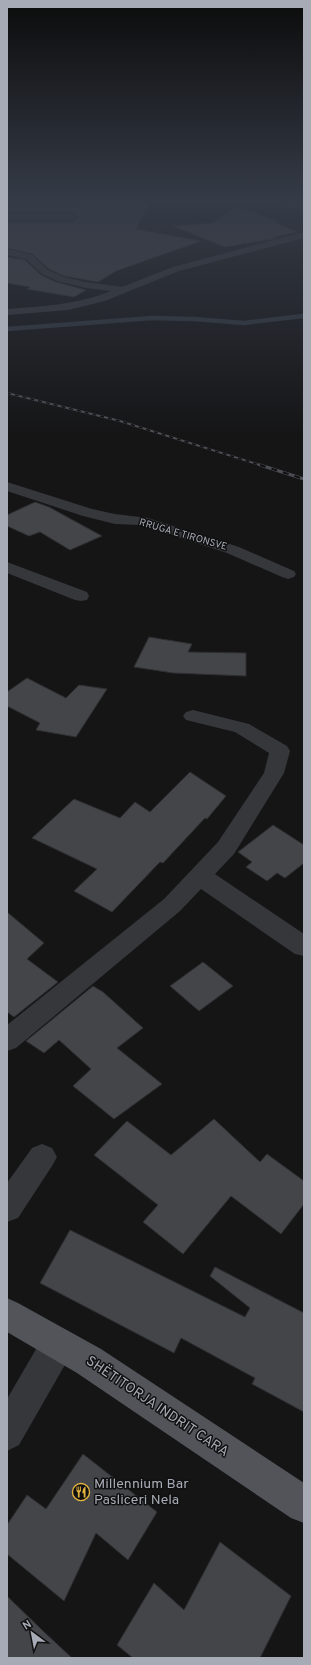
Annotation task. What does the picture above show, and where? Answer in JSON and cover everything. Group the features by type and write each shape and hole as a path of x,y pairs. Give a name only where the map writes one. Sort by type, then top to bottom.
{"main road":[{"name":"SHËTITORJA INDRIT CARA","path":"7,1314 89,1361 304,1505"}],"street":[{"path":"61,279 86,285 125,290"},
{"path":"7,312 68,307 101,299 152,279"},
{"name":"RRUGA E TIRONSVE","path":"7,486 88,513 115,519 143,521 233,550 288,574"},
{"path":"7,567 81,596"},
{"path":"7,1040 172,905 226,848 274,773 280,750 242,728 192,716"},
{"path":"200,876 304,947"},
{"path":"7,1208 42,1157"},
{"path":"7,1433 58,1344"}],"building":[{"path":"7,279 49,279 86,290 74,297 27,289 30,287 7,283"},
{"path":"79,279 103,279 98,282"},
{"path":"35,502 49,507 102,536 70,550 40,532 29,536 7,526 7,515"},
{"path":"149,637 192,644 188,652 246,653 246,676 173,673 134,667"},
{"path":"27,678 66,698 79,685 107,689 76,737 36,730 40,723 7,706 7,692"},
{"path":"190,772 226,796 207,819 205,818 163,863 160,862 112,912 74,891 97,869 32,838 74,799 120,818 135,802 150,812"},
{"path":"273,825 304,845 304,863 285,878 277,873 267,881 246,867 252,862 238,852"},
{"path":"7,912 44,943 27,959 58,982 14,1017 7,1012"},
{"path":"203,962 233,986 199,1011 170,986"},
{"path":"93,986 103,992 143,1028 117,1048 162,1084 114,1119 73,1086 91,1069 59,1040 44,1053 26,1041"},
{"path":"214,1119 260,1162 267,1154 304,1181 304,1204 281,1234 231,1196 183,1254 143,1222 158,1205 94,1155 127,1121 171,1155"},
{"path":"70,1230 245,1317 250,1308 210,1276 215,1267 304,1313 304,1412 252,1384 255,1378 181,1338 174,1353 40,1283"},
{"path":"83,1454 157,1512 128,1560 96,1533 64,1601 7,1554 7,1525 27,1495 46,1509"},
{"path":"220,1542 291,1596 260,1658 133,1658 117,1645 154,1583 184,1610"},
{"path":"7,1596 42,1630 72,1658 7,1658"}],"waterway":[{"path":"7,329 152,318 194,319 244,323 303,316"}],"railway":[{"path":"7,393 120,421 263,466"},
{"path":"260,465 304,479"}],"place":[{"name":"Millennium Bar Pasliceri Nela","path":"81,1492"}]}
